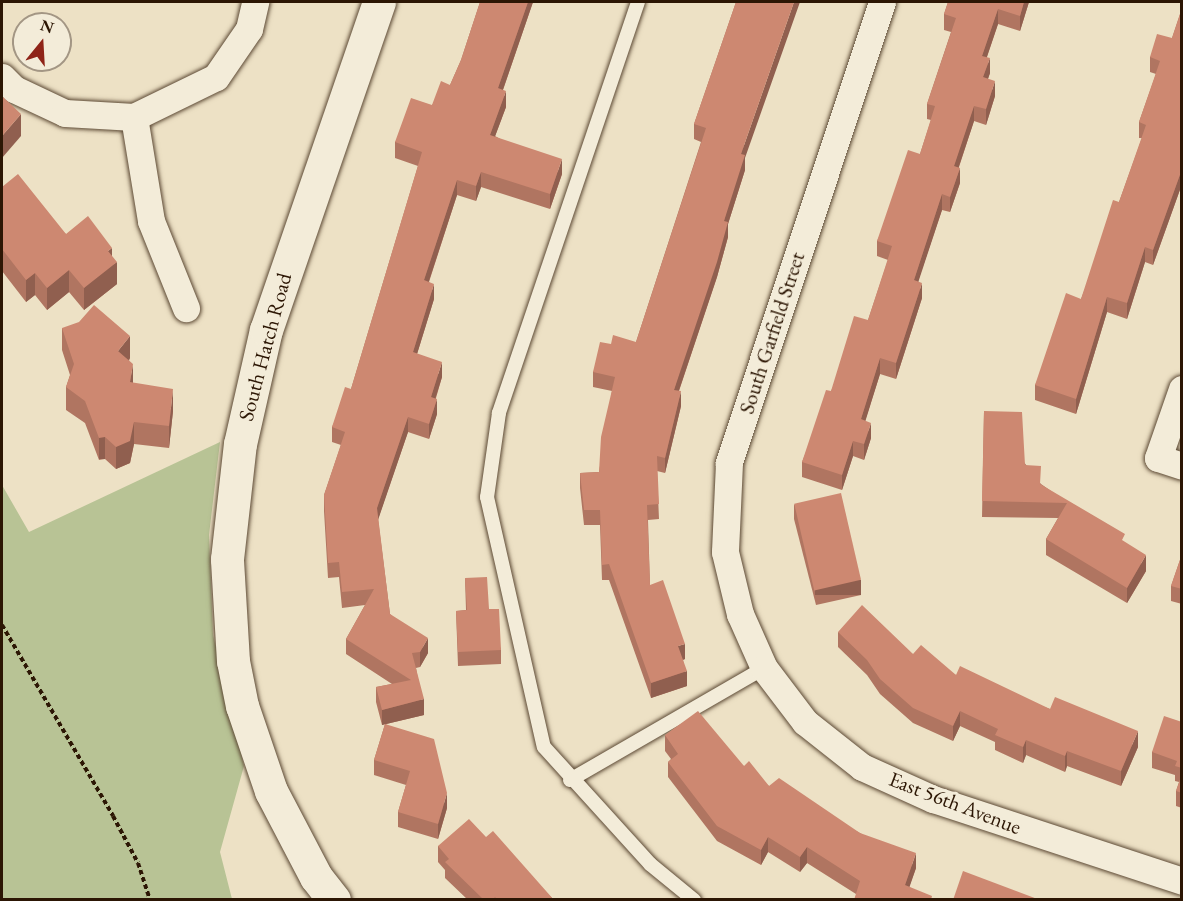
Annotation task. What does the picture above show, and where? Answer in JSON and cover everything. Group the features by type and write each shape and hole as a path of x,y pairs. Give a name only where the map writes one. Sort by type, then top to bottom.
{"main road":[{"name":"South Hatch Road","path":"334,900 316,877 271,791 242,706 233,661 227,558 249,395 287,266 379,2"}],"street":[{"path":"2,77 14,89 65,113 134,117 216,77 249,29 255,2"},
{"name":"South Garfield Street","path":"764,668 741,614 725,552 729,463 882,2"},
{"path":"134,117 151,222 186,308"},
{"path":"1170,462 1182,389"},
{"name":"East 56th Avenue","path":"764,668 805,722 862,767 933,799 1182,881"}],"lane":[{"path":"638,2 499,413 487,497 544,747 570,780 650,864 694,900"},
{"path":"570,780 764,668"}],"path":[{"path":"2,625 113,816 138,863 150,900"}],"green space":[{"path":"220,442 209,535 213,635 244,766 220,852 232,899 2,899 2,485 29,532"}],"building":[{"path":"480,2 528,2 498,88 506,91 490,135 562,159 550,194 481,172 476,186 457,180 424,280 434,284 413,352 442,362 431,397 437,399 429,424 408,417 377,508 390,614 428,638 420,652 412,653 424,699 382,710 376,687 411,680 346,639 374,589 342,592 339,562 328,563 324,495 345,432 332,427 345,387 351,389 422,152 395,142 411,98 432,105 441,81 450,85 461,60"},
{"path":"736,2 794,2 741,154 745,155 724,221 728,222 717,262 674,390 681,391 665,458 657,456 659,504 647,505 650,585 663,580 685,644 678,646 687,671 651,683 609,564 602,565 600,510 584,510 580,473 599,472 601,437 615,377 593,372 600,342 611,344 613,335 636,342 706,128 694,124"},
{"path":"948,2 1024,2 1020,16 998,9 982,56 990,58 983,77 995,81 986,109 974,106 954,166 960,168 950,197 942,194 914,280 922,283 896,363 880,358 861,419 871,423 864,444 853,441 842,475 802,462 826,390 831,391 854,316 868,320 892,246 877,241 908,150 920,154 935,106 927,104 956,18 944,14"},
{"path":"1182,8 1182,169 1153,250 1145,247 1127,303 1107,297 1076,399 1035,385 1066,293 1081,299 1113,200 1119,202 1146,125 1139,122 1160,61 1150,57 1157,34 1172,38"},
{"path":"2,96 21,114 2,136"},
{"path":"18,174 66,234 88,216 112,248 108,251 117,262 84,288 69,270 47,288 35,273 26,280 2,249 2,187"},
{"path":"94,305 130,336 118,351 133,364 130,382 173,389 169,426 134,422 130,441 116,447 105,437 99,438 85,401 66,387 74,364 62,328 79,322"},
{"path":"984,411 1022,412 1025,465 1041,466 1040,484 1125,534 1122,540 1146,555 1127,588 1046,539 1067,503 982,501"},
{"path":"841,493 861,580 814,591 794,504"},
{"path":"1182,554 1182,589 1171,586"},
{"path":"487,577 489,609 499,609 501,650 458,652 456,611 467,610 465,578"},
{"path":"862,605 913,654 921,645 956,675 960,666 1050,709 1055,697 1138,731 1121,771 1067,751 1065,756 1026,740 1023,747 995,735 998,729 960,711 953,726 913,708 880,679 867,660 838,632"},
{"path":"698,711 744,766 749,761 769,786 779,778 860,833 916,853 905,885 932,896 931,900 854,900 860,881 807,847 800,857 768,837 761,850 717,826 668,762 678,754 665,735"},
{"path":"1164,716 1182,722 1182,768 1175,766 1177,761 1152,752"},
{"path":"385,724 434,739 447,793 438,824 398,812 410,771 374,760"},
{"path":"1182,774 1182,793 1176,791"},
{"path":"469,819 486,837 493,831 554,900 497,900 495,897 493,900 484,900 445,862 449,859 438,846"},
{"path":"963,871 1040,900 953,900"}]}
